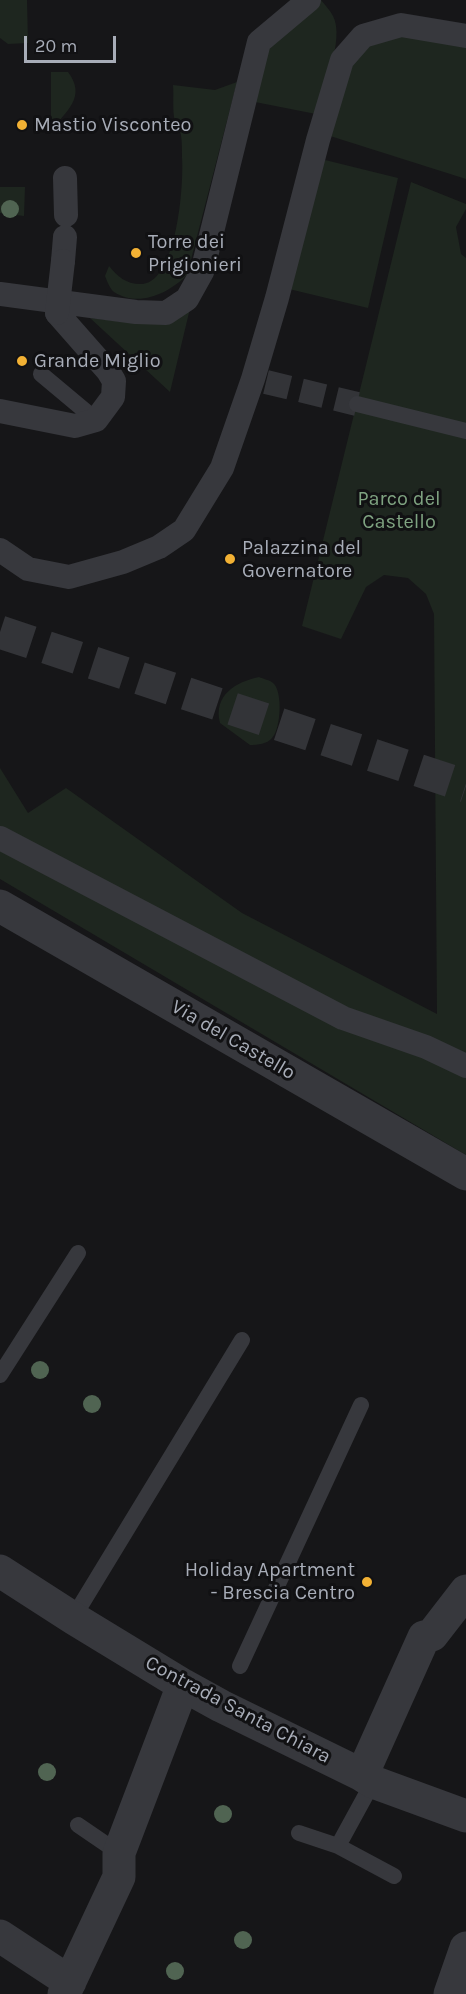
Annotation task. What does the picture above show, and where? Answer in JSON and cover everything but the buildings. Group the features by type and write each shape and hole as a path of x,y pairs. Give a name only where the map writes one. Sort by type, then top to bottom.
{"street":[{"path":"0,294 136,312 166,313 187,299 202,272 259,42 309,0"},
{"path":"0,549 28,569 69,577 123,562 159,547 222,468 259,381 267,295 342,60 363,36 401,26 466,36"},
{"path":"0,411 75,426 96,420 113,396 114,381 108,371 57,313 66,226 65,178"},
{"path":"0,838 343,1018 426,1047 466,1066"},
{"name":"Via del Castello","path":"0,906 466,1174"},
{"name":"Contrada Santa Chiara","path":"0,1571 73,1618 221,1706 368,1779 466,1816"},
{"path":"368,1779 424,1637 432,1635 466,1591"},
{"path":"0,1936 67,1988 119,1877 119,1853 183,1685"},
{"path":"450,1994 466,1948"}],"lane":[{"path":"41,374 96,420"},
{"path":"357,404 466,431"},
{"path":"0,1375 78,1253"},
{"path":"73,1618 242,1340"},
{"name":"Contrada Santa Chiara","path":"240,1666 361,1405"},
{"path":"338,1846 368,1779"},
{"path":"78,1825 119,1853"},
{"path":"299,1833 338,1846 394,1876"}],"green space":[{"path":"0,0 27,0 28,43 8,44 0,38"},
{"path":"321,0 333,16 336,38 332,64 316,114 255,102 266,48"},
{"path":"401,35 466,46 466,179 327,135 351,63 370,42"},
{"path":"51,72 68,72 73,81 75,96 68,110 51,131"},
{"path":"237,82 187,275 172,288 153,296 133,299 114,292 105,276 109,266 123,280 143,284 155,279 164,266 171,249 182,188 181,138 174,117 173,85 215,90"},
{"path":"321,159 398,178 368,308 289,289"},
{"name":"Parco del Castello","path":"411,182 466,204 466,209 456,227 461,254 466,258 466,1155 0,879 0,768 28,813 66,788 242,913 437,1014 434,614 426,594 408,578 384,575 366,587 341,639 302,626"},
{"path":"0,187 25,187 24,216 0,213"},
{"path":"193,296 170,392 90,318 143,324"},
{"path":"259,677 272,682 276,687 279,719 275,733 270,740 262,744 250,745 220,723 220,705 228,691 242,682"}],"tunnel":[{"path":"266,382 357,404"},
{"path":"0,632 466,786"}],"place":[{"name":"Mastio Visconteo","path":"22,125"},
{"name":"Torre dei Prigionieri","path":"136,253"},
{"name":"Grande Miglio","path":"22,361"},
{"name":"Palazzina del Governatore","path":"230,559"},
{"name":"Holiday Apartment - Brescia Centro","path":"367,1582"}]}
